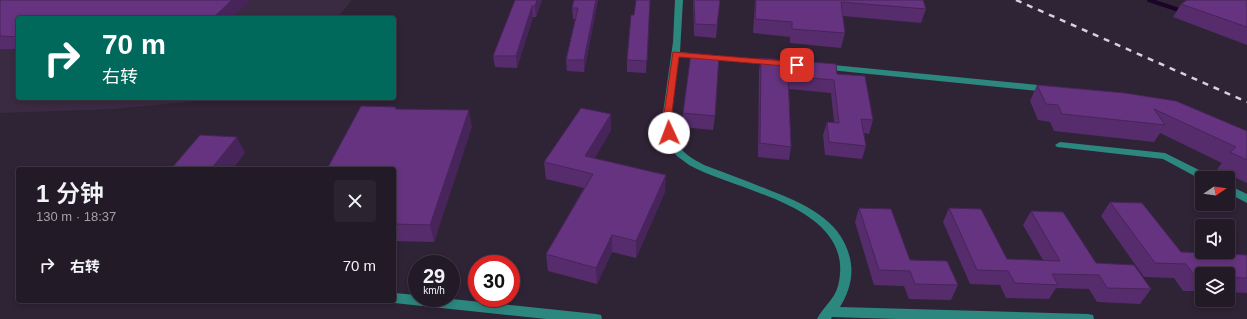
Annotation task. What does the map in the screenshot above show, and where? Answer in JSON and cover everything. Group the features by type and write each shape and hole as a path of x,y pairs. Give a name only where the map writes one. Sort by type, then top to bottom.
{"street":[{"path":"679,0 676,54 667,120 673,145 677,152 693,163 789,202 810,213 827,226 838,240 844,257 845,272 841,295 826,316"},
{"path":"676,54 786,64"},
{"path":"817,66 1054,90"},
{"path":"1060,145 1165,156 1195,172"},
{"path":"1235,193 1247,199"},
{"path":"396,298 596,319"},
{"path":"826,316 1088,319"}],"shaded area":[{"path":"0,0 352,0 339,16 16,16 16,100 209,100 113,109 0,113"}],"building":[{"path":"0,0 232,0 215,16 16,16 16,37 0,36"},
{"path":"515,0 537,0 535,6 532,6 516,56 493,56"},
{"path":"574,0 596,0 584,60 566,60 578,8 572,8"},
{"path":"636,0 650,0 647,61 627,60 631,15 634,15"},
{"path":"694,0 720,0 717,25 695,24"},
{"path":"756,0 923,0 926,9 841,2 845,33 792,29 792,22 755,19"},
{"path":"1187,0 1247,0 1247,27 1181,4"},
{"path":"691,53 719,56 715,116 683,113"},
{"path":"761,58 836,64 837,74 865,76 873,120 861,119 866,146 829,142 827,122 839,123 834,80 788,76 791,147 760,143"},
{"path":"1037,85 1125,93 1176,101 1247,131 1247,160 1230,152 1236,147 1154,109 1165,125 1062,114 1058,105 1046,104"},
{"path":"361,106 396,107 395,109 469,110 430,225 396,224 396,167 328,167"},
{"path":"581,108 611,114 585,156 666,175 636,241 612,235 596,268 546,254 593,174 544,162"},
{"path":"200,135 237,137 213,167 173,167"},
{"path":"1110,202 1142,203 1181,252 1195,253 1195,259 1235,259 1235,254 1247,255 1247,278 1235,277 1235,267 1195,267 1195,276 1186,264 1155,263"},
{"path":"859,208 891,209 910,260 947,261 958,285 915,284 910,271 879,270"},
{"path":"949,208 981,209 1007,259 1060,261 1031,211 1063,212 1096,263 1134,265 1151,289 1107,288 1099,275 1052,274 1058,285 1015,283 1008,271 977,270"}],"waterway":[{"path":"1149,0 1182,11"}],"railway":[{"path":"1016,0 1247,102"}],"route":[{"path":"669,133 667,120 676,54 797,65"}]}
